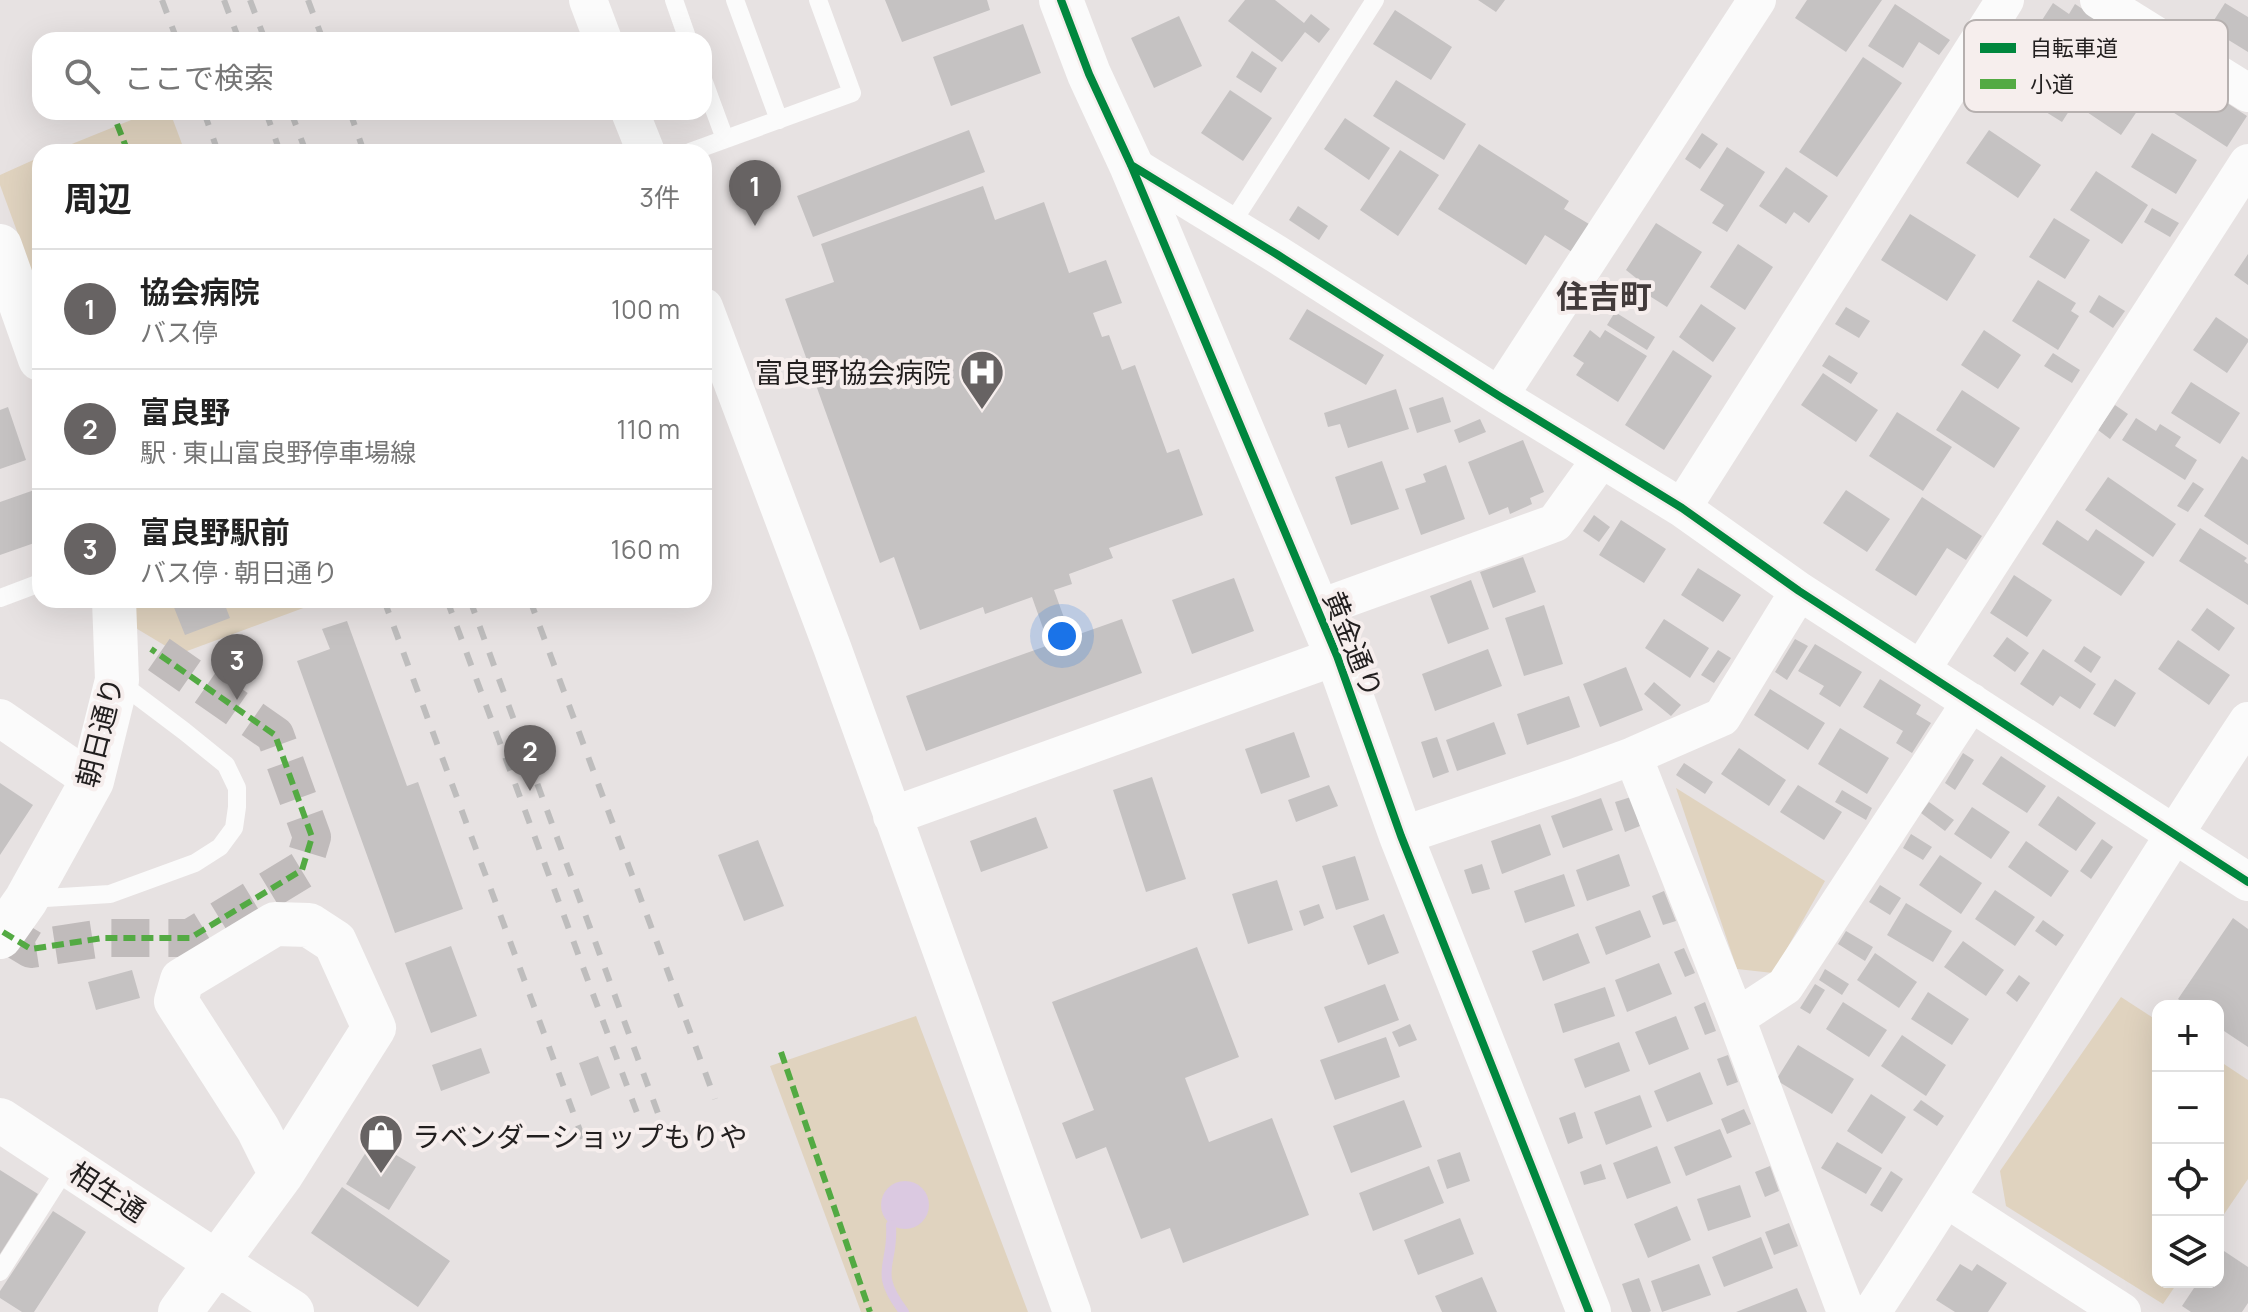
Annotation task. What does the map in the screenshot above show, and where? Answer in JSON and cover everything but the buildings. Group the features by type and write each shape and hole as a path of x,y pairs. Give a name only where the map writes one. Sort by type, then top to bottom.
{"street":[{"path":"588,0 600,32"},
{"name":"黄金通り","path":"1061,0 1089,74 1131,165 1337,656 1401,836 1589,1312"},
{"path":"1499,396 1757,0"},
{"path":"1992,20 2005,0"},
{"path":"2099,0 2131,20"},
{"path":"1682,508 1964,64"},
{"path":"2228,81 2248,93"},
{"path":"633,120 643,144"},
{"path":"1921,670 2248,163"},
{"path":"1131,165 1682,508 1799,591 2248,882"},
{"path":"0,246 32,336"},
{"path":"712,328 832,647 1072,1312"},
{"path":"1317,609 1555,523 1601,459"},
{"path":"1401,836 1633,756 1722,717 1799,591"},
{"name":"朝日通り","path":"0,937 26,900 92,781 117,680 114,608"},
{"path":"892,816 1337,656"},
{"path":"1736,1018 1785,986 1971,702"},
{"path":"0,718 92,781"},
{"path":"1872,1312 1947,1199 2173,834 2248,721"},
{"path":"1633,756 1736,1018 1846,1312"},
{"path":"180,1312 281,1175 374,1028 335,942 309,925 275,924 182,980 176,1001 258,1129 281,1175"},
{"name":"相生通","path":"0,1120 292,1312"},
{"path":"1947,1199 2122,1312"}],"lane":[{"path":"674,0 685,32"},
{"path":"735,0 779,120"},
{"path":"712,144 852,93 818,0"},
{"path":"1230,226 1375,0"},
{"path":"712,104 725,139"},
{"path":"0,598 32,586"},
{"path":"26,900 110,894 195,863 220,847 234,828 237,788 226,765 117,680"},
{"path":"0,1272 68,1165"}],"shaded area":[{"path":"131,120 173,120 182,144 72,144"},
{"path":"32,161 32,272 0,185 0,175"},
{"path":"133,608 303,608 179,654 134,627"},
{"path":"1676,788 1825,881 1773,973 1737,969"},
{"path":"2121,997 2152,1017 2152,1288 2174,1288 2163,1304 2006,1206 2000,1171"},
{"path":"916,1016 1028,1312 861,1312 770,1066"},
{"path":"2224,1064 2248,1080 2248,1179 2224,1214"},
{"path":"905,1181 922,1188 929,1205 922,1222 905,1229 888,1222 881,1205 888,1188"}],"waterway":[{"path":"891,1225 887,1277 894,1298 904,1312"}],"tunnel":[{"path":"3,932 31,949 103,938 190,938 302,870 312,837 275,735 151,649"}],"railway":[{"path":"162,0 174,32"},
{"path":"224,0 236,32"},
{"path":"250,0 262,32"},
{"path":"308,0 320,32"},
{"path":"207,120 215,144"},
{"path":"269,120 277,144"},
{"path":"294,120 303,144"},
{"path":"353,120 361,144"},
{"path":"387,608 583,1139"},
{"path":"450,608 640,1121"},
{"path":"473,608 659,1116"},
{"path":"533,608 715,1099"}],"marked path":[{"path":"117,124 125,144"},
{"path":"3,932 31,949 103,938 190,938 302,870 312,837 275,735 151,649"},
{"path":"781,1052 870,1312"}],"cycle path":[{"path":"1061,0 1089,74 1131,165 1337,656 1401,836 1589,1312"},
{"path":"1131,165 1682,508 1799,591 2248,882"}],"place":[{"name":"協会病院","path":"755,226"},
{"name":"富良野協会病院","path":"982,411"},
{"name":"富良野駅前","path":"237,700"},
{"name":"富良野","path":"530,791"},
{"name":"ラベンダーショップもりや","path":"381,1175"}],"district":[{"name":"住吉町","path":"1604,296"}]}
